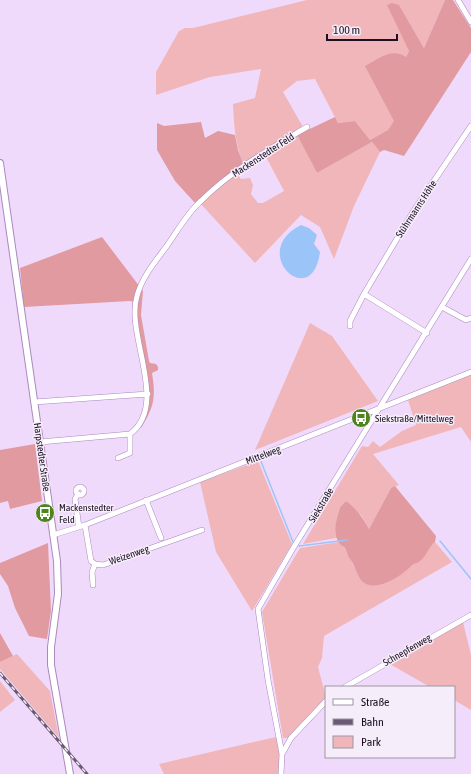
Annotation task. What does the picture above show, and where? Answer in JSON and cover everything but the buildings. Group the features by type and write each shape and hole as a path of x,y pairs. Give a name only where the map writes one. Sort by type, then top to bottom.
{"street":[{"path":"458,0 471,22"},
{"name":"Stührmanns Höhe","path":"350,326 350,321 364,294 413,212 471,126"},
{"name":"Mackenstedter Feld","path":"130,434 135,430 148,402 136,314 136,297 146,275 200,201 243,165 308,127"},
{"name":"Harpstedter Straße","path":"0,163 54,535 58,594 52,638 51,665 70,774"},
{"name":"Siekstraße","path":"282,774 282,754 268,680 258,609 292,550 471,259"},
{"path":"364,294 426,332"},
{"path":"442,307 466,320 471,318"},
{"name":"Mittelweg","path":"54,535 85,525 471,372"},
{"path":"34,402 148,394"},
{"path":"40,442 130,434 130,453 118,458"},
{"path":"78,494 75,499 78,527"},
{"path":"146,500 161,538"},
{"name":"Weizenweg","path":"85,525 90,557 95,564 103,565 202,530"},
{"path":"93,585 92,572 95,564"},
{"name":"Schnepfenweg","path":"347,686 471,615"},
{"path":"282,754 295,734 325,702"}],"green space":[{"path":"307,0 445,0 424,48 399,5 409,51 406,57 394,122 388,130 370,140 355,121 338,123 315,79 297,81 283,92 303,127 243,163 240,156 234,127 233,104 255,98 261,69 210,77 156,95 156,72 179,31 185,28 193,28"},
{"path":"297,135 317,173 372,142 380,152 354,206 334,259 320,227 301,215 255,263 200,203 236,173 241,179 250,178 253,185 251,194 258,203 263,203 284,191 265,155"},
{"path":"310,323 332,336 378,401 255,450"},
{"path":"471,374 471,442 461,427 373,454 399,485 391,488 369,529 362,516 346,501 340,507 336,526 336,538 303,544 362,446 368,447 373,441 380,447 402,431 416,425 408,400"},
{"path":"258,461 292,544 252,611 216,552 200,482"},
{"path":"339,542 345,548 356,570 413,564 420,560 435,542 452,562 324,636 322,658 318,667 325,698 288,738 283,738 262,612 300,548"},
{"path":"463,622 471,655 471,710 455,701 455,686 428,686 388,663"},
{"path":"17,654 50,691 59,738 0,669 0,662"},
{"path":"0,681 15,700 0,712"},
{"path":"276,737 280,754 279,774 164,774 159,764"}],"shaded area":[{"path":"445,0 453,0 471,28 471,52 404,156 384,150 380,152 372,142 317,173 297,135 335,117 338,123 355,121 370,140 388,130 394,121 365,66 385,55 396,53 406,57 409,51 387,5 392,3 399,5 424,48"},
{"path":"201,122 205,138 218,131 235,135 238,150 243,163 195,203 175,181 157,150 157,123 164,126"},
{"path":"102,237 143,291 141,315 149,361 150,363 156,364 158,370 152,373 154,389 153,402 149,414 141,428 139,424 149,402 137,324 137,303 130,301 24,307 20,268"},
{"path":"35,444 42,501 10,509 8,501 0,503 0,450"},
{"path":"395,486 436,536 435,542 422,559 402,574 388,582 373,585 367,584 361,580 345,548 340,545 337,540 335,531 337,516 340,507 346,501 359,514 369,529 391,488"},
{"path":"48,543 51,611 47,639 29,636 15,608 8,586 0,574 0,563"},
{"path":"0,633 13,656 0,662"}],"water":[{"path":"301,225 309,228 317,235 314,244 320,252 315,269 306,277 296,277 287,272 281,261 280,249 286,236"}],"waterway":[{"path":"260,459 293,542"},
{"path":"299,546 347,540"},
{"path":"440,541 471,579"}],"railway":[{"path":"0,673 87,774"}],"place":[{"name":"Siekstraße/Mittelweg","path":"361,418"},
{"name":"Mackenstedter Feld","path":"45,513"}]}
